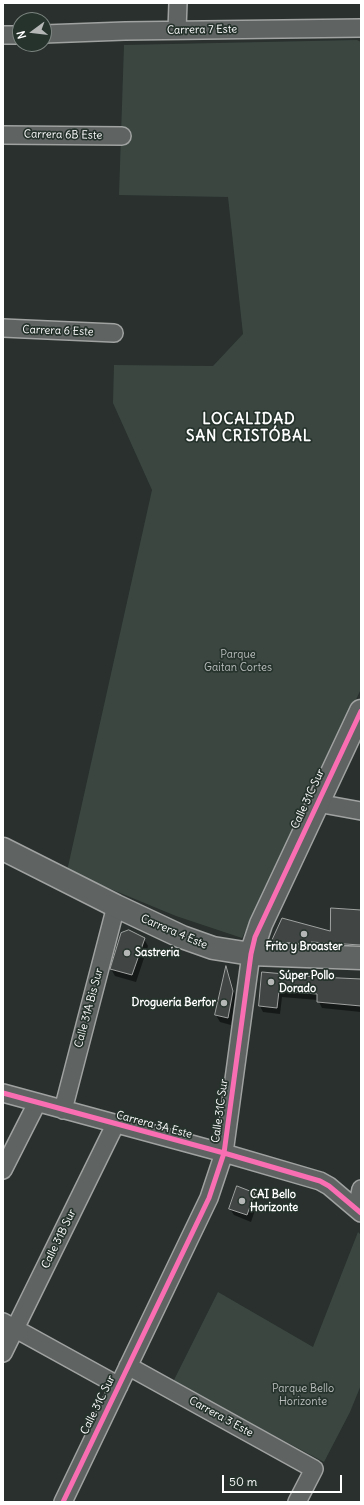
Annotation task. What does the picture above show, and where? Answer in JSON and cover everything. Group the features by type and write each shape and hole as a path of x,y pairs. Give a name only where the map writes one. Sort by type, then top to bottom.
{"street":[{"path":"177,30 178,3"},
{"name":"Carrera 7 Este","path":"52,34 177,30 361,28"},
{"name":"Carrera 6B Este","path":"3,135 122,136"},
{"name":"Carrera 6 Este","path":"3,328 114,333"},
{"name":"Calle 31C Sur","path":"63,1502 209,1198 224,1154 251,954 255,937 361,711"},
{"path":"317,803 361,811"},
{"name":"Carrera 4 Este","path":"3,849 116,906 197,943 230,952 251,954 361,958"},
{"name":"Calle 31A Bis Sur","path":"63,1110 116,906"},
{"name":"Carrera 3A Este","path":"3,1093 320,1181 329,1186 359,1211"},
{"path":"3,1170 37,1103"},
{"name":"Calle 31B Sur","path":"3,1352 9,1325 115,1125"},
{"path":"359,1211 361,1189"},
{"path":"9,1325 119,1386"},
{"name":"Carrera 3 Este","path":"128,1366 314,1469 297,1502"}],"green space":[{"name":"Parque Gaitan Cortes","path":"357,40 361,42 361,689 242,938 176,916 67,871 152,490 113,403 114,365 213,366 243,334 228,197 119,195 124,45"},
{"name":"Parque Bello Horizonte","path":"358,1232 361,1235 361,1385 350,1412 324,1462 173,1382 218,1292 313,1347"}],"building":[{"path":"331,908 361,910 361,945 311,942 312,944 271,942 282,918 330,931"},
{"name":"Sastreria","path":"129,930 145,938 132,975 110,969 121,933"},
{"name":"Droguería Berfor","path":"226,966 233,991 228,1018 215,1015"},
{"path":"262,972 361,979 361,1006 317,1002 317,994 279,991 277,1008 259,1006"},
{"name":"CAI Bello Horizonte","path":"237,1186 255,1193 247,1215 229,1209"}],"cycle path":[{"path":"63,1502 209,1198 224,1153 251,954 255,937 361,711"},
{"path":"3,1093 224,1153 320,1181 329,1186 361,1213"}],"place":[{"name":"Frito y Broaster","path":"304,934"},
{"name":"Sastreria","path":"127,953"},
{"name":"Súper Pollo Dorado","path":"271,982"},
{"name":"Droguería Berfor","path":"224,1003"},
{"name":"CAI Bello Horizonte","path":"242,1201"}],"district":[{"name":"LOCALIDAD SAN CRISTÓBAL","path":"249,428"}]}
